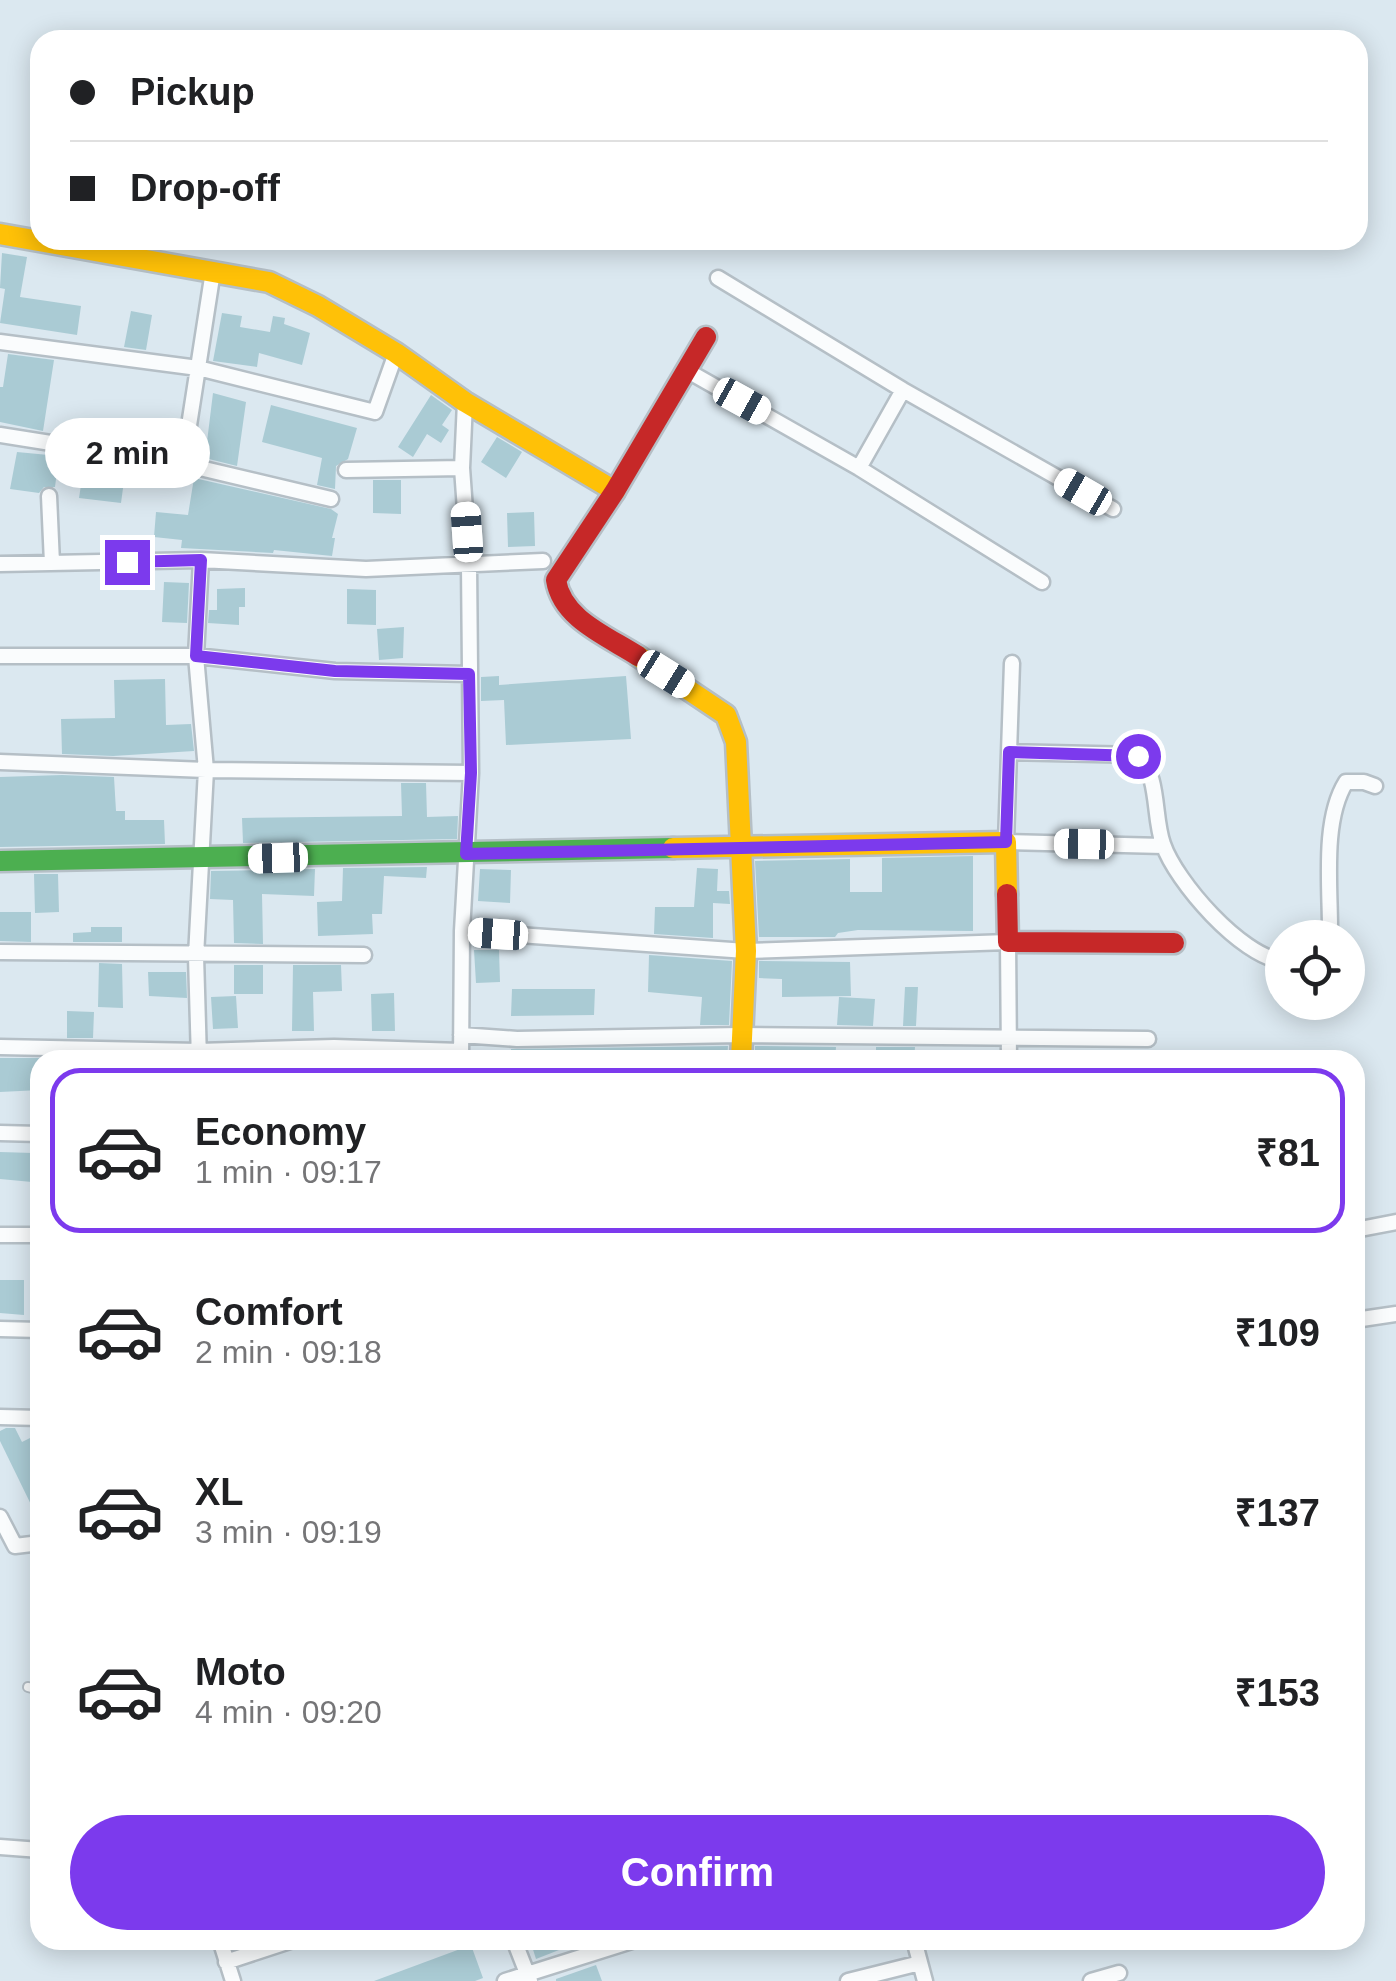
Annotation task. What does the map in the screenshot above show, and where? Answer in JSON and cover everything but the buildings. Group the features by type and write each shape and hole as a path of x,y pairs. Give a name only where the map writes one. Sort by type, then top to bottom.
{"street":[{"path":"0,234 30,239"},
{"path":"93,250 268,282 318,306 396,353 465,402 615,491"},
{"path":"184,464 214,271"},
{"path":"718,278 903,390 1113,509"},
{"path":"706,337 615,491 556,580 559,600 572,614 691,689 726,716 736,742 742,848 746,951 741,1050"},
{"path":"0,342 198,368 376,412 396,353"},
{"path":"686,370 859,468 1042,582"},
{"path":"859,468 903,390"},
{"path":"461,1049 462,932 471,773 469,565 462,468 465,402"},
{"path":"0,436 184,464 331,499"},
{"path":"346,470 462,468"},
{"path":"49,496 52,563"},
{"path":"199,1050 196,956 206,770 196,656 201,560"},
{"path":"0,564 201,560 366,568 543,561"},
{"path":"0,656 196,656 335,671 469,674"},
{"path":"1009,1050 1006,842 1012,664"},
{"path":"1009,752 1138,756 1150,773 1163,846 1176,876 1248,948 1265,954"},
{"path":"0,762 206,770 471,773"},
{"path":"1330,920 1329,842 1341,791 1346,782 1375,786"},
{"path":"0,861 1006,842 1163,846"},
{"path":"462,932 746,951 1008,942 1174,943"},
{"path":"0,952 364,955"},
{"path":"283,1050 461,1049 517,1039 740,1035 1148,1039"},
{"path":"0,1046 88,1050"},
{"path":"0,1134 30,1134"},
{"path":"1365,1228 1396,1222"},
{"path":"0,1235 30,1235"},
{"path":"1365,1319 1396,1314"},
{"path":"0,1329 30,1330"},
{"path":"0,1417 30,1418"},
{"path":"0,1517 7,1548"},
{"path":"0,1847 30,1849"},
{"path":"223,1950 233,1981"},
{"path":"226,1962 263,1950"},
{"path":"518,1950 528,1977"},
{"path":"504,1981 528,1977 607,1950"},
{"path":"917,1950 924,1981"},
{"path":"848,1981 920,1963"},
{"path":"1091,1981 1119,1973"}],"traffic: fast":[{"path":"0,861 673,848"}],"traffic: slow":[{"path":"0,234 30,239"},
{"path":"90,250 269,282 396,353 465,402 615,491"},
{"path":"638,656 726,715 736,742 746,951 741,1050"},
{"path":"673,848 1006,842 1007,894"}],"traffic: jam":[{"path":"638,656 576,616 560,594 556,580 615,491 706,337"},
{"path":"1007,894 1008,942 1174,943"}],"route":[{"path":"127,562 201,560 196,656 335,671 469,674 471,773 466,854 1006,842 1009,752 1138,756"}]}
